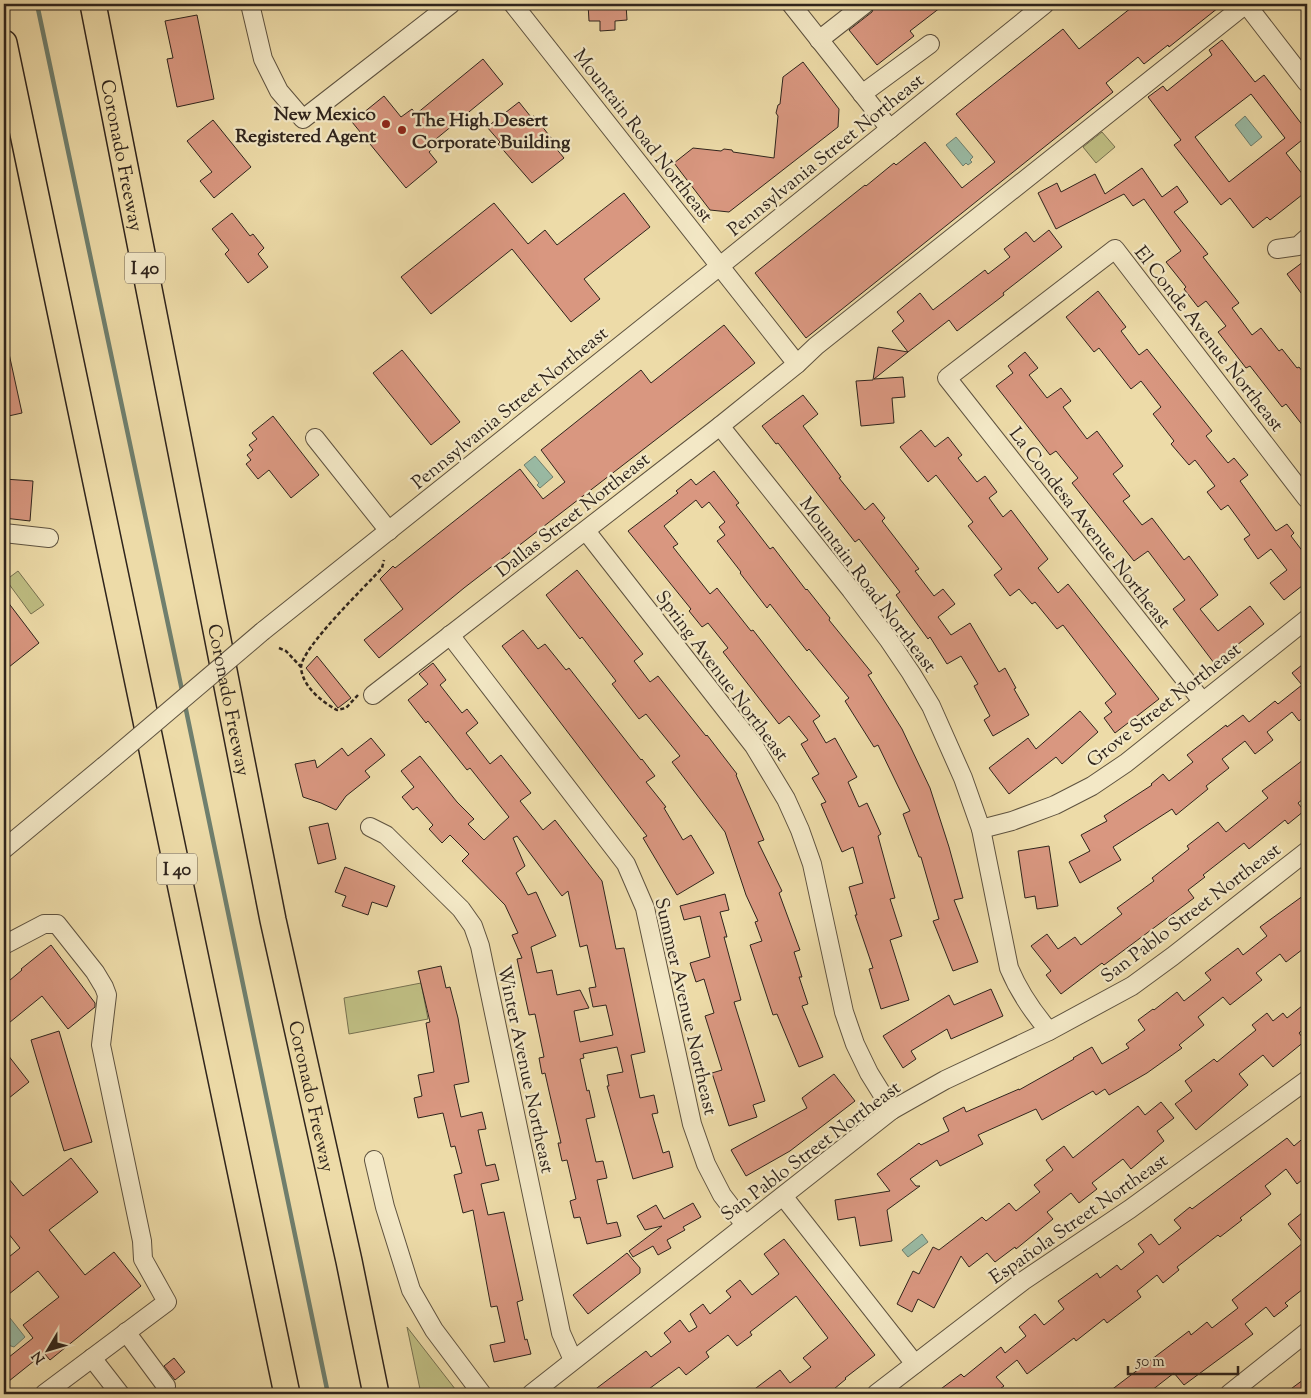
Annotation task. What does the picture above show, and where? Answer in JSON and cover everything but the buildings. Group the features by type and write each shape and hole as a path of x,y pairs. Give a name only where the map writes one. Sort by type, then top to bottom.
{"highway":[{"name":"Coronado Freeway","path":"92,4 273,920 350,1261 376,1394"},
{"name":"I 40","path":"4,44 287,1394"}],"street":[{"path":"250,4 263,59 279,91 303,119 451,4"},
{"name":"Mountain Road Northeast","path":"513,4 797,364"},
{"path":"791,4 890,129"},
{"path":"819,40 864,4"},
{"name":"Pennsylvania Street Northeast","path":"4,849 263,631 1045,4"},
{"path":"1251,6 1307,83"},
{"name":"Dallas Street Northeast","path":"366,694 450,635 586,531 720,426 831,334 1251,6"},
{"path":"862,94 930,44"},
{"path":"1277,249 1298,246 1307,238"},
{"name":"El Conde Avenue Northeast","path":"947,378 1115,249 1307,499"},
{"name":"La Condesa Avenue Northeast","path":"947,378 1202,701"},
{"name":"Mountain Road Northeast","path":"720,426 851,590 911,673 931,706 964,778 981,829 1009,968 1022,996 1049,1031"},
{"path":"315,438 389,530"},
{"name":"Spring Avenue Northeast","path":"586,531 754,746 786,799 812,864 844,1012 855,1044 869,1073 892,1110"},
{"path":"4,533 49,538"},
{"name":"Grove Street Northeast","path":"981,829 1012,821 1055,805 1092,786 1126,763 1307,619"},
{"name":"Summer Avenue Northeast","path":"450,635 629,870 645,908 692,1124 706,1164 722,1196 745,1225"},
{"name":"Winter Avenue Northeast","path":"370,827 386,835 461,909 473,926 480,946 560,1333 574,1360"},
{"name":"San Pablo Street Northeast","path":"531,1394 892,1110 945,1080 1049,1031 1132,986 1307,851"},
{"path":"4,945 44,924 56,924 95,972 104,987 107,996 101,1045 142,1241 143,1259 167,1302 44,1394"},
{"name":"Española Street Northeast","path":"876,1394 1023,1281 1130,1208 1307,1080"},
{"path":"374,1160 385,1206 411,1290 434,1330 482,1394"},
{"path":"783,1196 915,1364"},
{"path":"126,1332 166,1386"},
{"path":"1229,1394 1307,1332"},
{"path":"92,1358 120,1394"}],"path":[{"path":"301,667 307,652 324,630 382,568 384,560"},
{"path":"279,648 286,651 301,667 306,684 324,703 337,710 346,708 366,694"}],"shaded area":[{"path":"1245,116 1262,137 1251,146 1235,125"},
{"path":"1102,132 1115,147 1096,163 1083,147"},
{"path":"956,137 973,157 970,160 972,162 968,165 966,163 963,166 946,145"},
{"path":"535,456 553,477 540,488 537,485 539,483 524,465"},
{"path":"18,571 44,605 31,614 6,580"},
{"path":"421,983 428,1019 349,1034 344,998"},
{"path":"922,1234 928,1242 908,1257 902,1250"},
{"path":"10,1318 25,1337 14,1347 8,1345 4,1340 4,1323"},
{"path":"407,1327 459,1394 421,1394"}],"waterway":[{"path":"37,4 183,695"},
{"path":"185,705 328,1394"}],"place":[{"name":"New Mexico Registered Agent","path":"386,124"},
{"name":"The High Desert Corporate Building","path":"402,130"}]}
